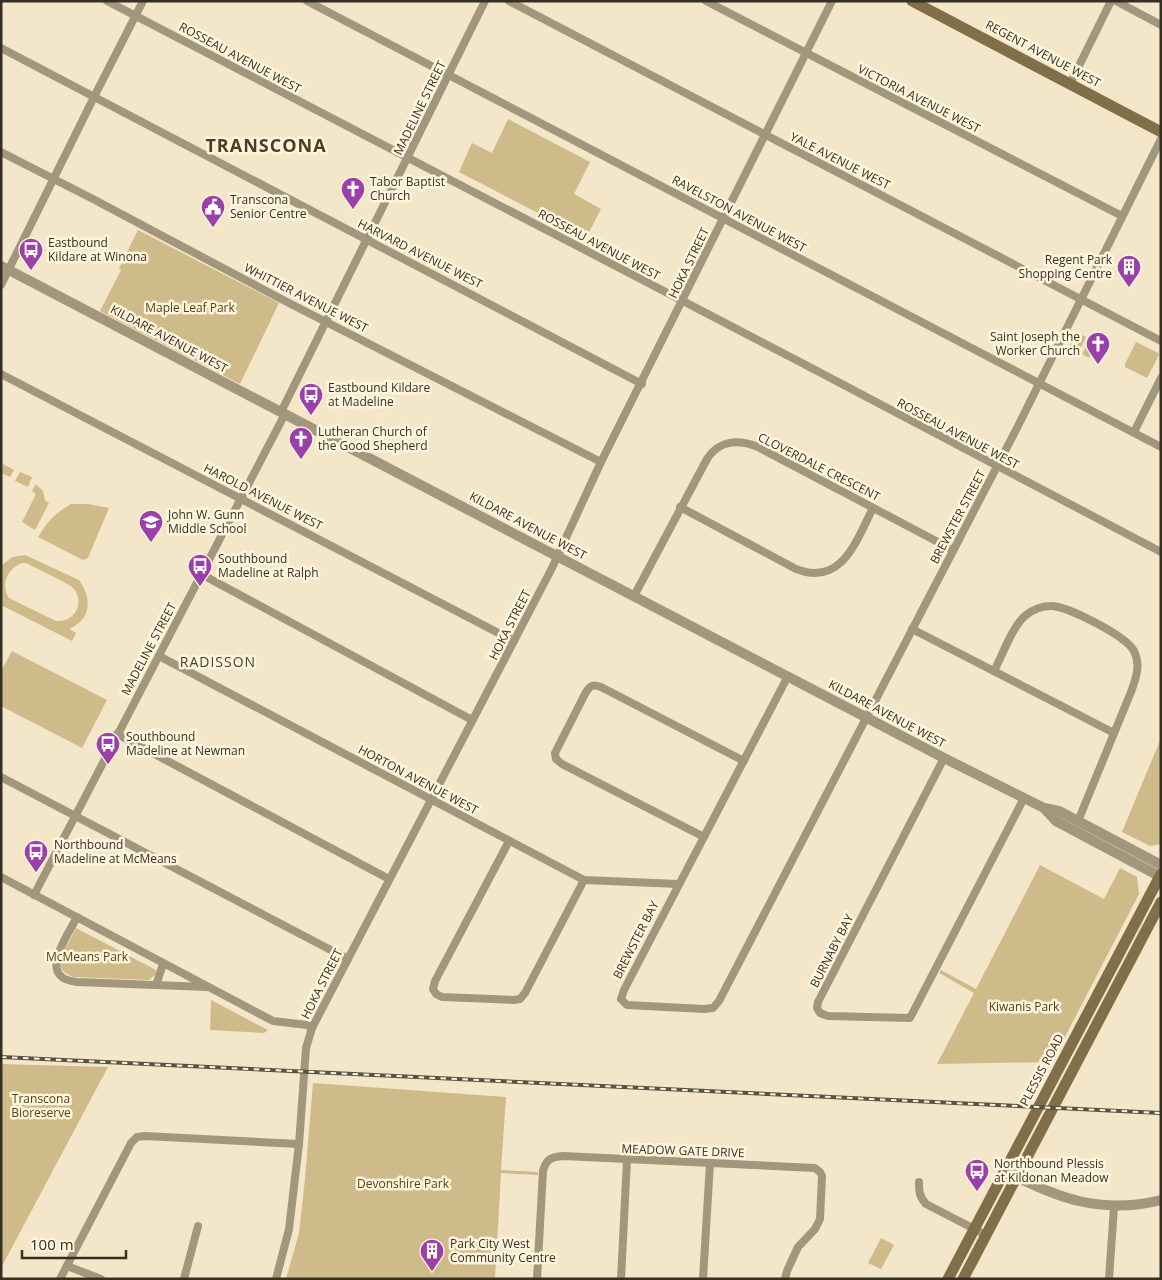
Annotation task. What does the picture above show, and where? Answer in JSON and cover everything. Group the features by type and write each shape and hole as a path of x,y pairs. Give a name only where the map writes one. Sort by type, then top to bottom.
{"main road":[{"name":"REGENT AVENUE WEST","path":"912,1 1161,132"},
{"name":"PLESSIS ROAD","path":"948,1279 1160,873"},
{"path":"964,1279 1161,902"},
{"path":"1150,923 1161,913"}],"street":[{"name":"ROSSEAU AVENUE WEST","path":"107,1 1161,552"},
{"path":"1,285 5,268 53,179 143,1"},
{"name":"RAVELSTON AVENUE WEST","path":"307,1 1161,446"},
{"name":"MADELINE STREET","path":"34,895 241,498 485,1"},
{"name":"YALE AVENUE WEST","path":"509,1 1161,341"},
{"name":"VICTORIA AVENUE WEST","path":"706,1 1122,216"},
{"name":"HOKA STREET","path":"276,1279 290,1229 306,1048 312,1028 514,641 557,556 601,462 642,384 832,1"},
{"path":"1070,84 1111,1"},
{"path":"1116,1 1161,25"},
{"name":"HARVARD AVENUE WEST","path":"1,48 367,240 411,261 642,384"},
{"name":"BREWSTER STREET","path":"866,717 997,467 1161,139"},
{"name":"WHITTIER AVENUE WEST","path":"1,152 601,462"},
{"name":"KILDARE AVENUE WEST","path":"5,268 944,758 1044,808 1059,811 1160,873"},
{"name":"HAROLD AVENUE WEST","path":"1,374 514,641"},
{"path":"1134,432 1161,378"},
{"name":"CLOVERDALE CRESCENT","path":"634,596 680,507 712,452 717,447 733,442 742,442 758,447 953,550"},
{"path":"680,507 796,569 820,574 832,569 845,558 853,548 873,508"},
{"path":"201,574 472,720"},
{"path":"994,671 1018,625 1025,616 1041,607 1064,608 1109,631 1128,643 1134,652 1138,664 1132,692 1078,821"},
{"path":"912,628 1114,733"},
{"name":"HORTON AVENUE WEST","path":"159,656 584,880 678,884"},
{"name":"BREWSTER BAY","path":"788,676 624,990 621,999 627,1005 704,1009 714,1008 720,1002 866,717"},
{"path":"704,837 562,764 556,759 555,753 586,692 590,686 601,687 744,761"},
{"path":"118,734 389,879"},
{"name":"BURNABY BAY","path":"944,758 818,1002 817,1008 820,1013 828,1016 910,1018 1024,798"},
{"path":"1,776 348,959"},
{"name":"KILDARE AVENUE WEST","path":"1044,808 1056,821 1160,873"},
{"path":"508,841 435,981 433,989 436,994 442,997 520,999 525,993 584,880"},
{"path":"1,877 273,1021 307,1025 312,1028"},
{"path":"76,917 55,960 56,969 63,978 77,982 209,987"},
{"path":"156,985 163,964"},
{"path":"60,1279 131,1143 137,1138 145,1136 299,1144"},
{"name":"MEADOW GATE DRIVE","path":"537,1279 543,1171 546,1161 550,1158 563,1156 815,1168 822,1176 820,1219 815,1228 798,1247 786,1271 785,1279"},
{"path":"621,1279 627,1160"},
{"path":"703,1279 710,1163"},
{"path":"1005,1171 1064,1198 1096,1205 1114,1207 1148,1204 1161,1200"},
{"path":"920,1182 918,1192 926,1204 986,1235"},
{"path":"1109,1279 1114,1207"},
{"path":"184,1279 198,1226"},
{"path":"67,1266 101,1279"}],"green space":[{"path":"508,119 590,162 574,194 601,209 586,238 459,172 472,143 492,153"},
{"name":"Maple Leaf Park","path":"138,230 279,303 240,384 100,311 121,270 119,268"},
{"path":"1076,332 1086,337 1078,354 1068,349"},
{"path":"1090,339 1097,343 1089,358 1082,354"},
{"path":"1136,342 1159,355 1147,378 1125,367"},
{"path":"3,464 14,470 10,477 1,473"},
{"path":"20,472 32,477 28,487 15,481"},
{"path":"36,484 43,491 45,500 49,503 35,530 22,522 36,494 32,491"},
{"path":"71,504 88,504 109,508 88,558 83,560 38,537 52,518"},
{"path":"25,555 79,580 86,594 88,608 82,620 69,629 76,633 72,641 1,605 1,566 12,557","holes":["26,563 59,579 74,589 77,594 78,603 76,611 70,618 56,621 9,598 5,588 9,573 17,565"]},
{"path":"12,651 107,700 82,748 1,706 1,671"},
{"path":"1161,738 1161,844 1150,846 1122,832"},
{"name":"Kiwanis Park","path":"1040,865 1104,899 1120,868 1137,877 1139,894 1052,1062 937,1064 974,993 939,973 941,970 976,989"},
{"name":"McMeans Park","path":"76,928 156,970 155,975 149,980 73,977 67,974 61,968 60,959"},
{"path":"211,1000 268,1030 264,1033 210,1030"},
{"name":"Transcona Bioreserve","path":"1,1064 108,1067 1,1268"},
{"name":"Devonshire Park","path":"313,1083 506,1097 501,1170 538,1172 538,1175 501,1173 495,1279 286,1279 299,1233"},
{"path":"881,1238 894,1245 881,1269 868,1263"}],"railway":[{"path":"1,1057 1161,1113"}],"place":[{"name":"Tabor Baptist Church","path":"353,210"},
{"name":"Transcona Senior Centre","path":"213,228"},
{"name":"Eastbound Kildare at Winona","path":"31,271"},
{"name":"Regent Park Shopping Centre","path":"1129,288"},
{"name":"Saint Joseph the Worker Church","path":"1098,365"},
{"name":"Eastbound Kildare at Madeline","path":"311,416"},
{"name":"Lutheran Church of the Good Shepherd","path":"301,460"},
{"name":"John W. Gunn Middle School","path":"151,543"},
{"name":"Southbound Madeline at Ralph","path":"200,587"},
{"name":"Southbound Madeline at Newman","path":"108,765"},
{"name":"Northbound Madeline at McMeans","path":"36,873"},
{"name":"Northbound Plessis at Kildonan Meadow","path":"977,1192"},
{"name":"Park City West Community Centre","path":"432,1272"}],"district":[{"name":"TRANSCONA","path":"266,146"},
{"name":"RADISSON","path":"218,662"}]}
